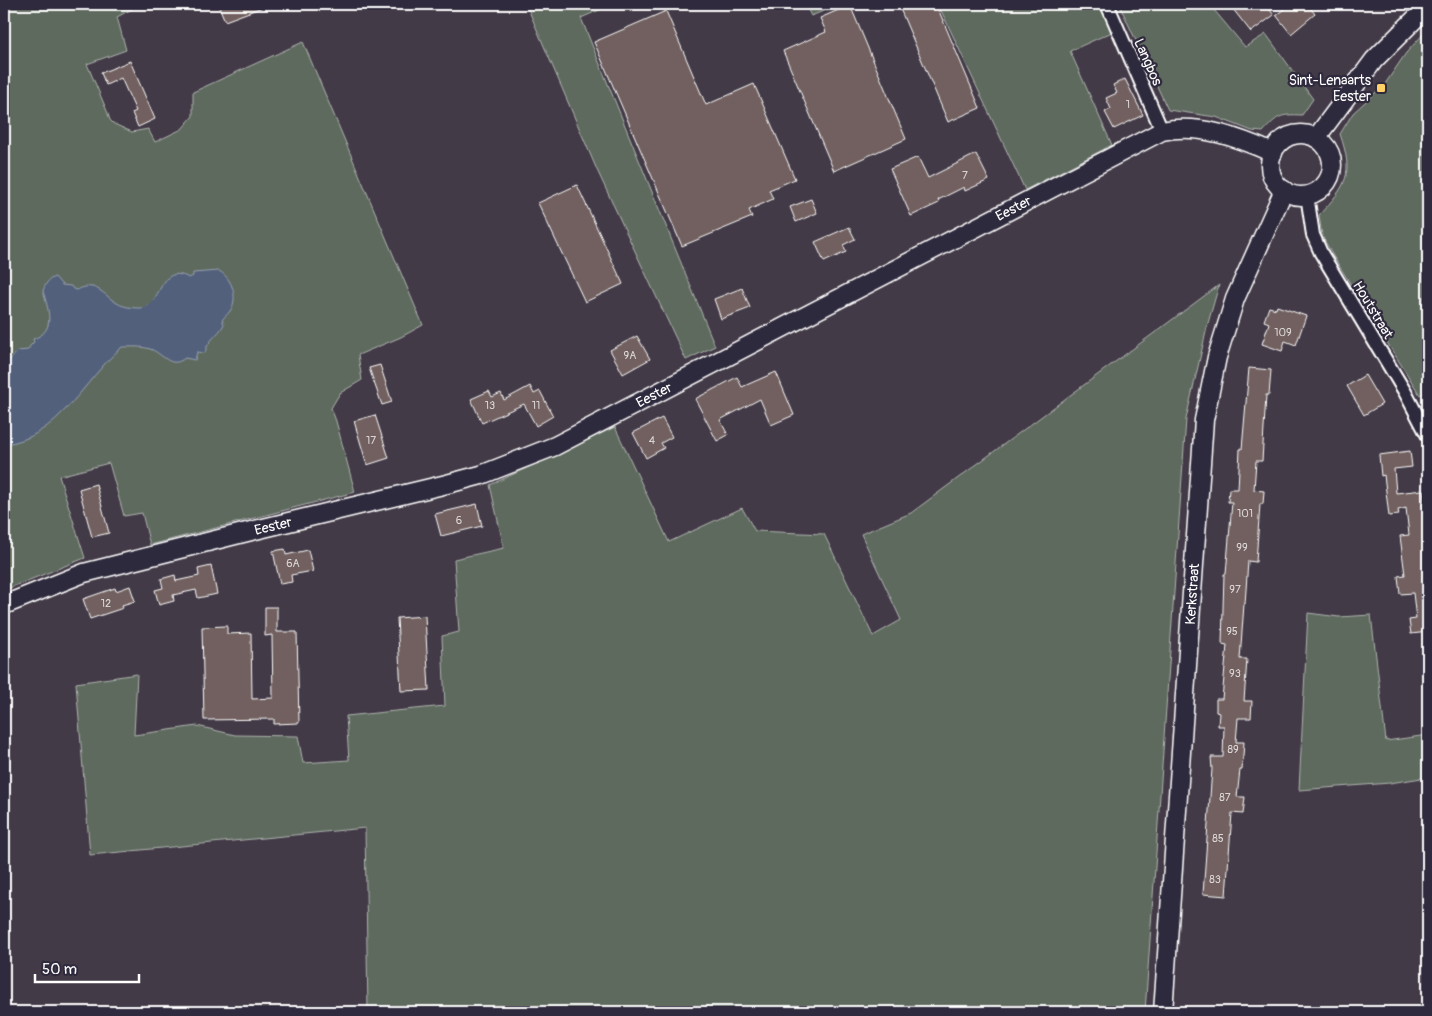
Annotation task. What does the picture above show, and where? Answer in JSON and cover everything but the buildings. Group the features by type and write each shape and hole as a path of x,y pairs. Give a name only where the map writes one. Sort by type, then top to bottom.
{"main road":[{"path":"1316,138 1374,60 1428,6"},
{"name":"Eester","path":"4,605 84,574 447,484 481,474 555,446 1162,131 1180,128 1208,130 1272,154"},
{"path":"1306,135 1316,138 1325,146 1330,156 1330,173 1322,187 1307,195 1295,195 1284,190 1273,177 1270,165 1272,154 1282,141 1291,136 1306,135"},
{"name":"Kerkstraat","path":"1163,1012 1204,420 1217,357 1235,299 1284,190"}],"street":[{"name":"Langbos","path":"1107,4 1162,131"},
{"name":"Houtstraat","path":"1307,195 1313,235 1321,254 1405,392 1428,436"}],"green space":[{"path":"4,4 136,4 132,9 117,17 126,50 87,64 110,120 114,124 132,132 148,129 155,142 182,129 193,116 193,92 303,42 423,325 401,337 358,355 362,380 340,393 331,408 355,492 150,545 142,513 124,516 109,463 59,476 85,558 4,590"},
{"path":"526,4 613,4 581,18 715,346 686,360 597,170"},
{"path":"805,4 841,4 811,16"},
{"path":"938,4 1100,4 1112,32 1070,51 1112,145 1025,190"},
{"path":"1119,4 1209,4 1245,47 1266,34 1313,99 1302,115 1280,117 1272,122 1263,132 1252,131 1216,117 1168,110"},
{"path":"1428,29 1428,390 1420,395 1333,256 1322,236 1319,215 1342,187 1345,179 1347,160 1340,134 1353,113 1385,84 1406,53"},
{"path":"1219,285 1208,323 1186,419 1145,1012 368,1012 365,828 90,855 76,683 137,674 134,735 197,726 235,735 298,736 303,763 349,760 346,716 445,706 442,636 459,632 454,559 504,548 490,485 615,427 669,542 742,508 755,531 824,534 873,636 901,620 861,534 911,513"},
{"path":"1308,613 1339,617 1371,615 1386,741 1428,735 1428,777 1390,783 1299,790"}],"water":[{"path":"219,271 231,283 234,294 233,306 222,320 224,324 206,348 205,353 197,352 195,360 185,358 175,362 150,349 122,347 55,419 40,431 23,440 4,444 4,363 8,362 18,351 28,350 34,342 33,339 45,331 49,319 43,291 50,279 55,277 62,285 71,286 77,290 84,287 94,288 119,304 140,308 147,306 153,300 166,280 172,275 179,274 189,278 193,276 193,273"}],"place":[{"name":"Sint-Lenaarts Eester","path":"1381,88"}]}
